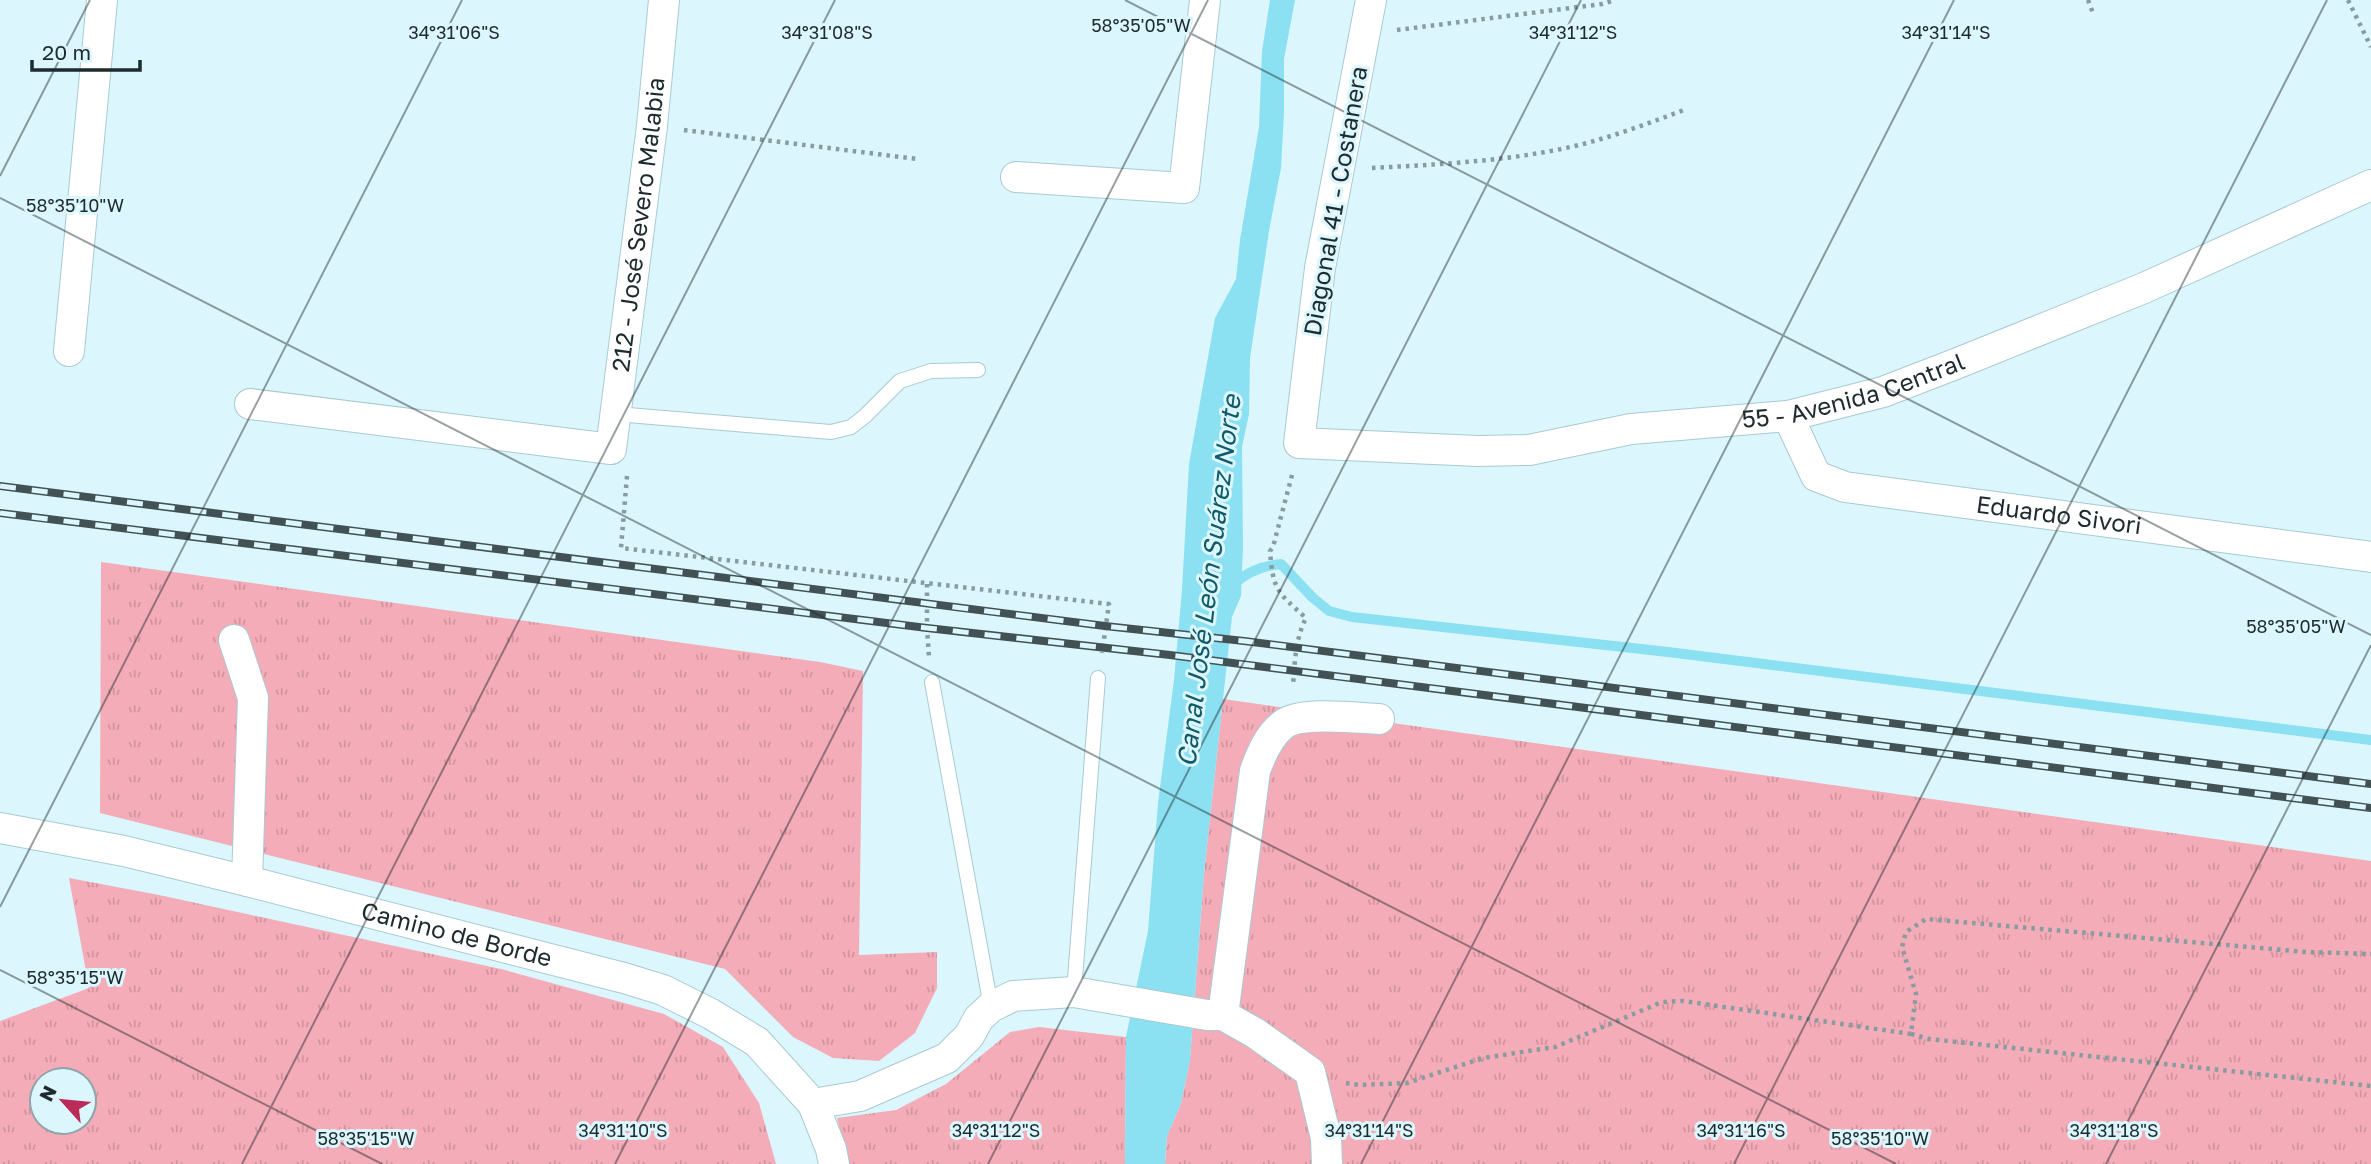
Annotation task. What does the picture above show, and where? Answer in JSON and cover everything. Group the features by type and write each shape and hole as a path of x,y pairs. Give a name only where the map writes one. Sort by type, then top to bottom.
{"street":[{"path":"69,351 102,0"},
{"name":"212 - José Severo Malabia","path":"611,449 652,126 664,0"},
{"path":"1016,177 1184,188 1205,0"},
{"name":"Diagonal 41 - Costanera","path":"1299,443 1320,268 1371,0"},
{"name":"55 - Avenida Central","path":"1299,443 1478,451 1529,450 1630,429 1788,416 1883,392 1970,358 2144,288 2371,185"},
{"path":"250,404 611,449"},
{"name":"Eduardo Sivori","path":"1788,416 1816,476 1845,487 2371,557"},
{"path":"233,640 253,698 247,881"},
{"path":"1215,1015 1255,771 1264,748 1285,723 1304,718 1334,716 1379,719"},
{"name":"Camino de Borde","path":"0,828 124,852 247,881 663,990 711,1014 757,1042 813,1104 831,1149 834,1164"},
{"path":"813,1104 860,1096 947,1058 969,1036 978,1018 990,1007 1013,996 1074,992 1215,1015 1255,1033 1310,1072 1326,1138 1327,1164"}],"lane":[{"path":"616,414 831,432 851,427 866,416 900,381 931,371 978,370"},
{"path":"1074,992 1098,678"},
{"path":"932,682 990,1007"}],"path":[{"path":"1365,34 1602,4 1615,0"},
{"path":"2088,0 2092,13"},
{"path":"2347,0 2371,47"},
{"path":"1340,170 1483,161 1584,144 1627,132 1684,110"},
{"path":"652,126 917,159"},
{"path":"1293,695 1296,648 1300,628 1306,618 1278,594 1272,575 1270,551 1299,443"},
{"path":"611,449 628,460 621,548 1110,604 1098,678"},
{"path":"928,584 927,628 932,682"},
{"path":"1911,1034 1916,994 1902,947 1906,932 1926,919 2306,952 2371,954"},
{"path":"1310,1072 1331,1080 1359,1085 1407,1083 1483,1058 1555,1047 1662,1002 1683,1001 1911,1034 1929,1039 2371,1086"}],"green space":[{"path":"101,562 820,662 863,671 859,955 937,952 937,988 915,1033 879,1061 833,1058 793,1037 725,969 100,813"},
{"path":"1223,699 2371,861 2371,1164 1165,1164 1167,1136 1181,1103 1190,1060 1204,873"},
{"path":"69,878 501,969 664,1014 723,1047 759,1103 776,1164 0,1164 0,1021 89,988"},
{"path":"1039,1027 1126,1037 1125,1164 848,1164 837,1118 896,1110 946,1084 1010,1032"}],"water":[{"name":"Canal José León Suárez Norte","path":"1270,0 1295,0 1284,59 1281,168 1250,358 1249,414 1242,447 1241,596 1232,617 1204,873 1190,1060 1181,1103 1167,1136 1165,1164 1125,1164 1126,1037 1148,931 1158,803 1174,680 1182,590 1189,464 1215,318 1236,279 1259,127 1262,51"}],"waterway":[{"name":"Canal José León Suárez Norte","path":"1231,586 1254,571 1281,564 1329,611 1352,617 1668,652 2371,740"}],"railway":[{"path":"0,486 2371,784"},
{"path":"0,513 927,628 1170,655 2371,808"}]}
